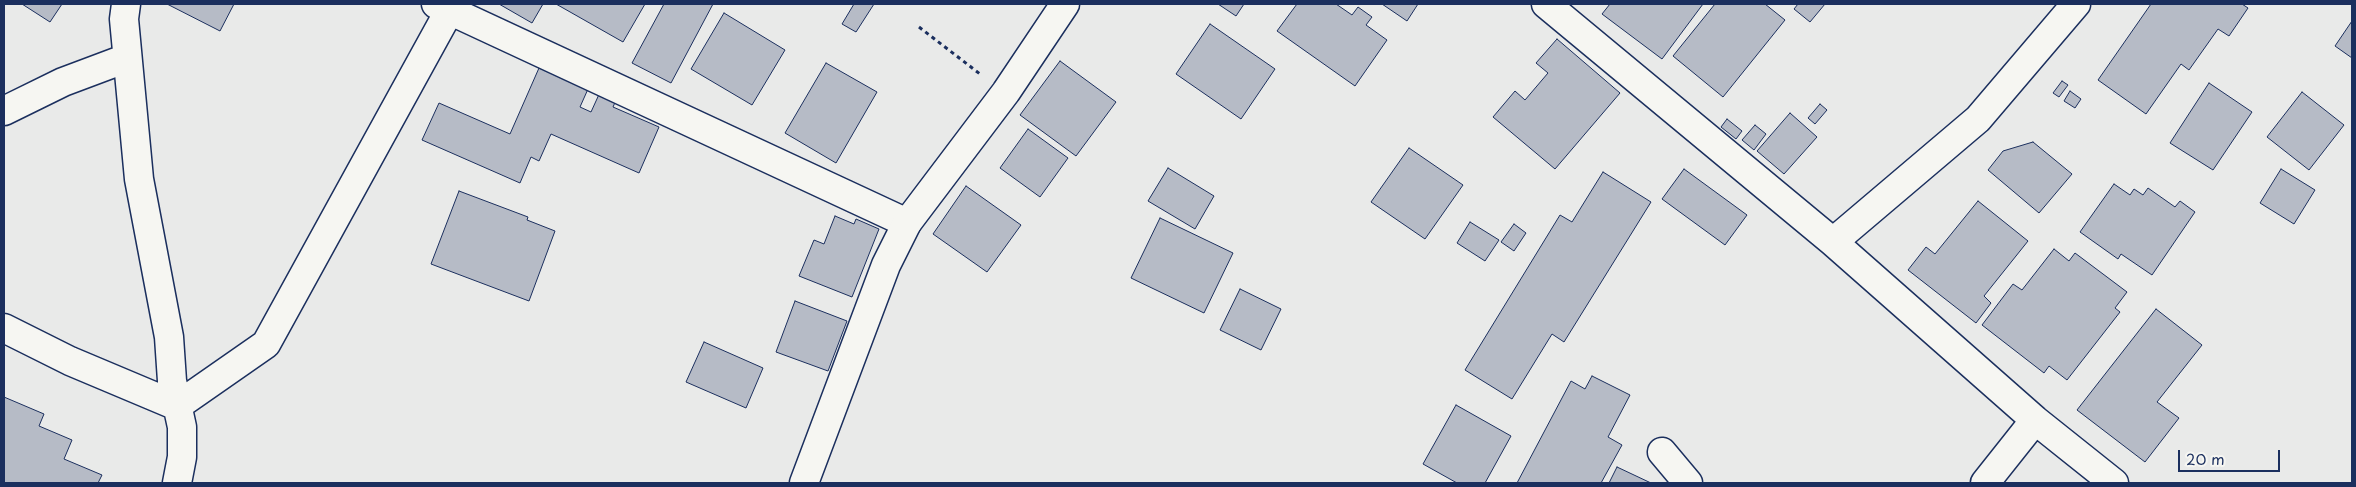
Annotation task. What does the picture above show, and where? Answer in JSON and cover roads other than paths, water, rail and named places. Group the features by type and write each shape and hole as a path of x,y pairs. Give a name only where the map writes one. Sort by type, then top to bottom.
{"street":[{"path":"126,4 124,19 140,180 169,337 172,381 182,427 182,457 177,483"},
{"path":"804,483 886,265 906,223 1006,92 1065,4"},
{"path":"1546,4 1833,242 2035,420 2114,483"},
{"path":"1833,242 1978,119 2076,4"},
{"path":"177,406 266,344 446,5 906,223"},
{"path":"4,111 63,82 128,58"},
{"path":"4,328 70,361 177,406"},
{"path":"1985,483 2035,420"},
{"path":"1662,452 1688,483"}]}
